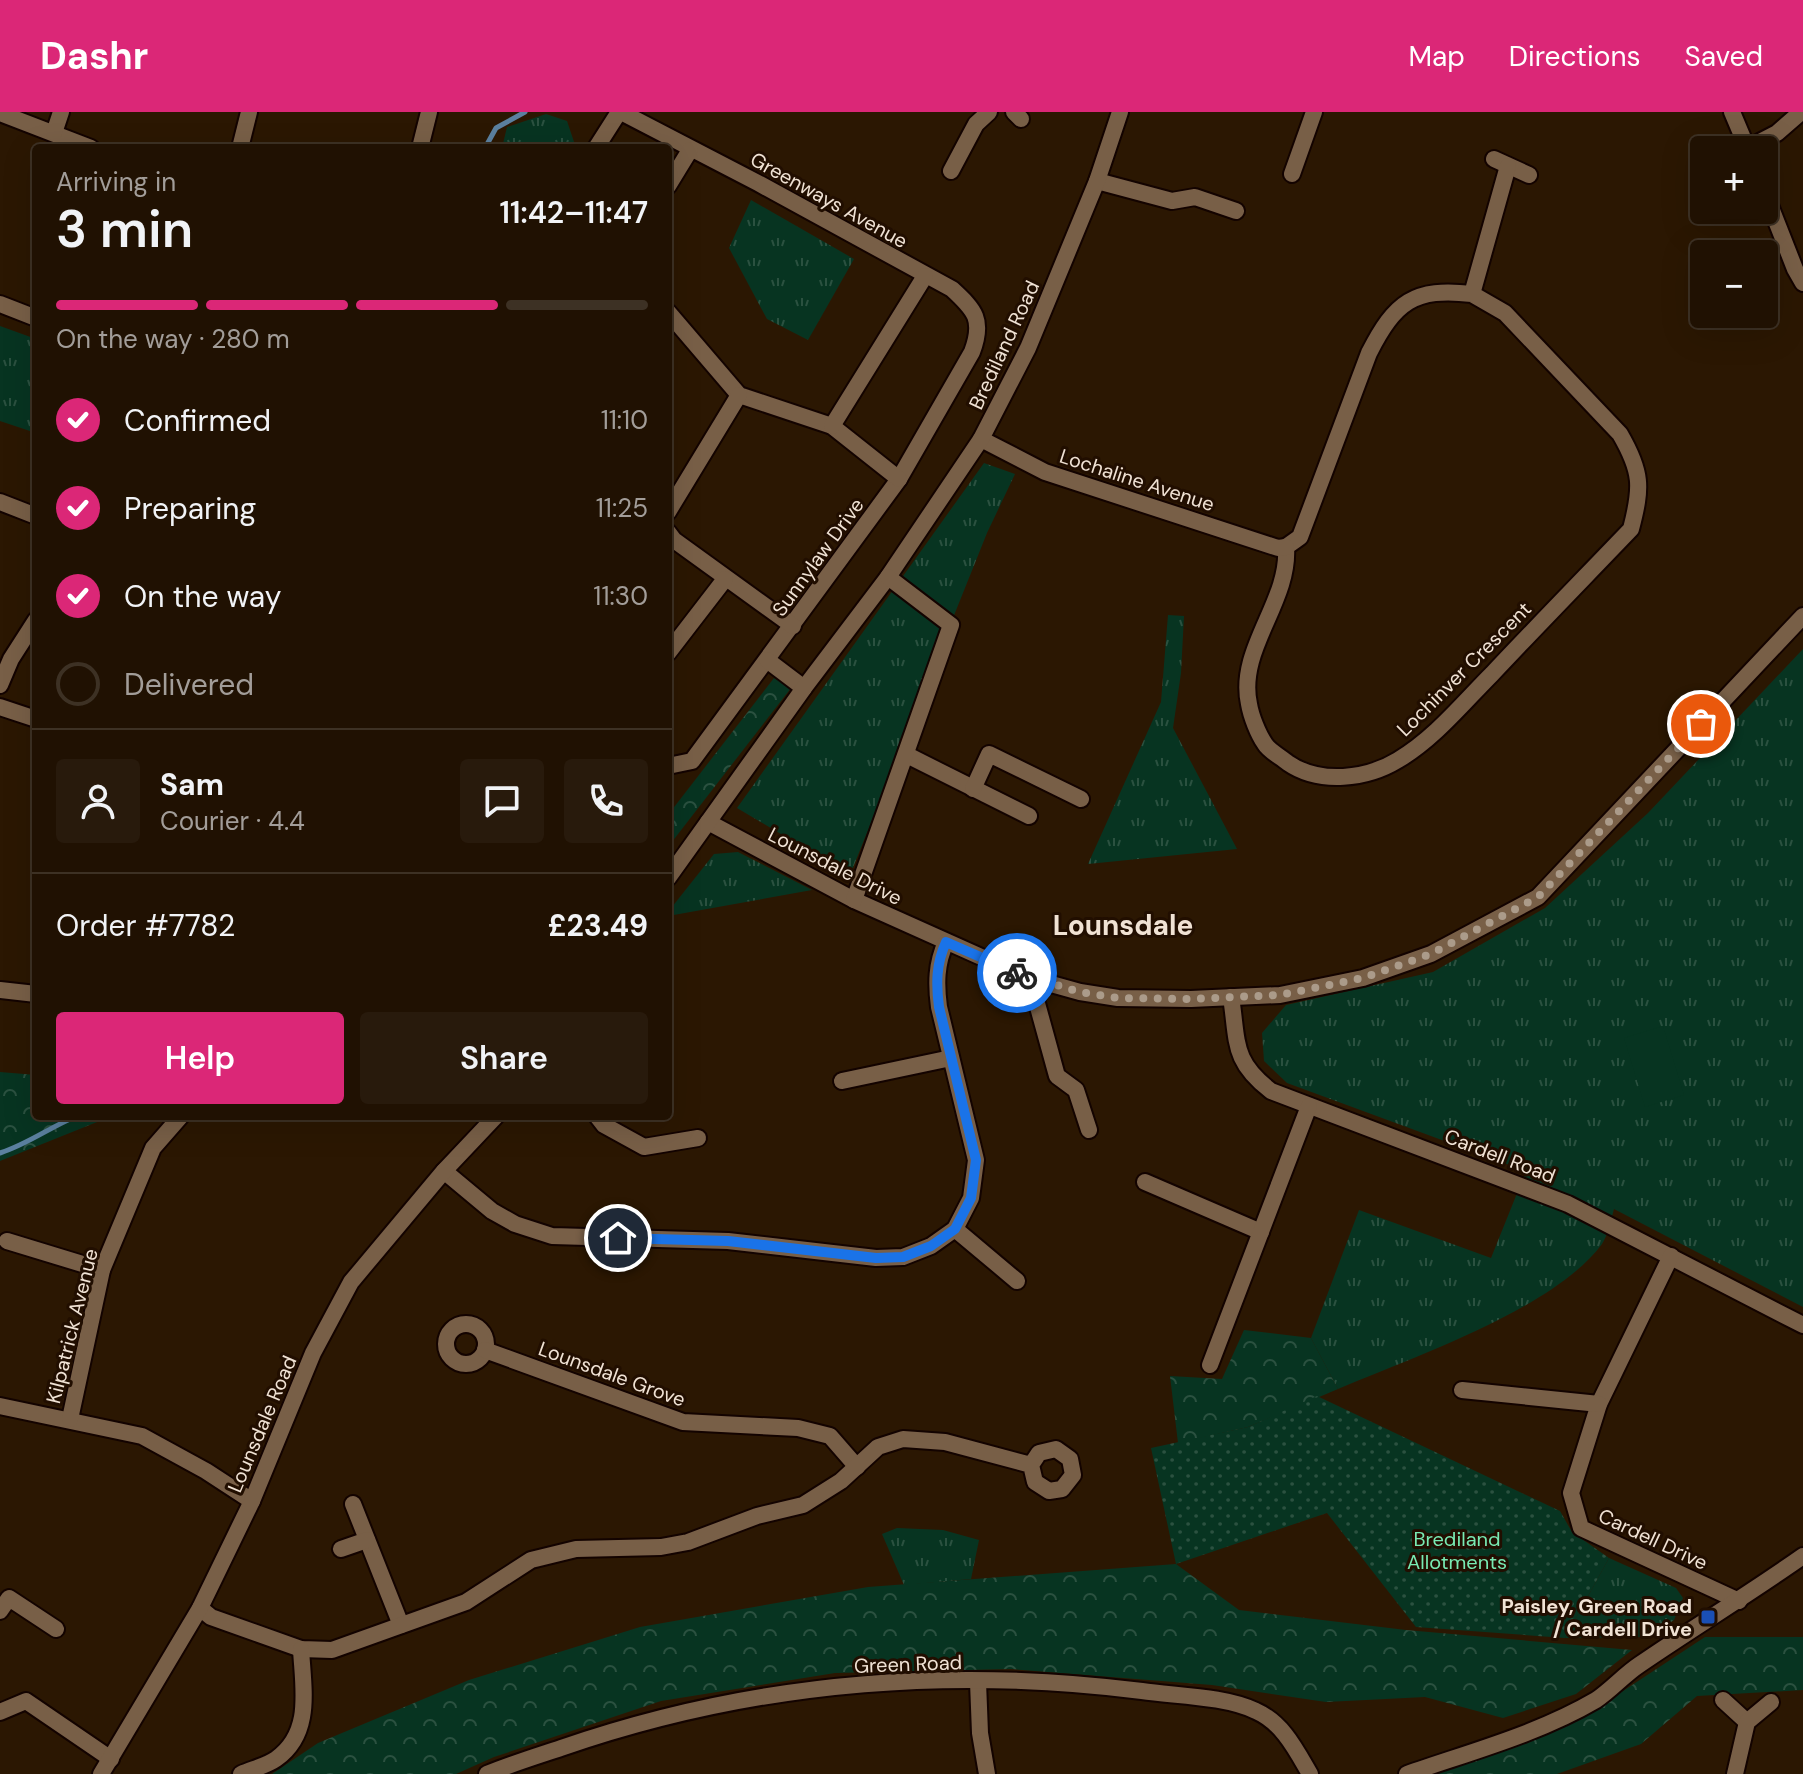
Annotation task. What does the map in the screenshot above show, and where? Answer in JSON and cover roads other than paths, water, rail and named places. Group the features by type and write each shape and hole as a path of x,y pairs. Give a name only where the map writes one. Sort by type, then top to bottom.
{"street":[{"path":"54,133 61,112"},
{"path":"241,144 249,112"},
{"path":"421,144 429,112"},
{"path":"599,144 620,112"},
{"name":"Greenways Avenue","path":"620,112 772,190 952,289 973,309 978,330 972,352"},
{"path":"951,171 976,124 989,112"},
{"name":"Brediland Road","path":"708,822 888,577 981,439 1028,348 1097,181 1120,112"},
{"path":"1292,174 1314,112"},
{"path":"1732,112 1742,136"},
{"path":"1772,136 1801,112"},
{"path":"0,113 81,144"},
{"path":"672,179 690,150"},
{"path":"1472,294 1501,162 1529,175"},
{"path":"1097,181 1172,201 1195,197 1236,211"},
{"path":"1777,224 1803,283"},
{"path":"832,426 925,276"},
{"name":"Lochinver Crescent","path":"1453,292 1472,294 1505,313 1620,434 1631,453 1640,490 1631,529 1441,726 1399,760 1366,775 1328,777 1297,769 1265,746 1249,705 1252,658 1277,598 1287,560 1286,547 1300,537 1364,367 1384,325 1415,298 1453,292"},
{"path":"0,304 32,316"},
{"path":"672,317 739,395 832,426 899,479"},
{"name":"Sunnylaw Drive","path":"672,766 692,761 793,626 899,479 972,352"},
{"path":"672,505 739,395"},
{"name":"Lochaline Avenue","path":"981,439 1045,472 1278,548 1286,547"},
{"path":"0,502 32,514"},
{"path":"672,537 793,626"},
{"path":"854,900 951,625 888,577"},
{"path":"672,648 725,579"},
{"name":"Lounsdale Drive","path":"708,822 854,900 1030,978 1080,992 1118,998 1280,995 1363,978 1431,954 1538,897 1803,616"},
{"path":"0,685 11,659 32,626"},
{"path":"767,660 804,688"},
{"path":"0,707 32,718"},
{"path":"973,789 989,754 1081,799"},
{"path":"907,755 1029,816"},
{"path":"672,872 708,822"},
{"path":"444,1171 492,1211 515,1224 552,1236 728,1241 876,1258 903,1257 931,1246 955,1229 971,1198 976,1160 936,981 940,954 946,942"},
{"path":"1030,978 1057,1076 1076,1090 1089,1130"},
{"path":"0,990 32,994"},
{"name":"Cardell Road","path":"1231,997 1240,1060 1253,1077 1271,1091 1568,1204 1803,1325"},
{"path":"842,1081 951,1058"},
{"path":"1210,1365 1309,1106"},
{"name":"Kilpatrick Avenue","path":"70,1419 102,1270 153,1148 178,1120"},
{"name":"Lounsdale Road","path":"101,1774 200,1608 252,1501 313,1353 351,1282 444,1171 492,1120"},
{"path":"600,1120 644,1147 698,1138"},
{"path":"1145,1182 1261,1232"},
{"path":"955,1229 1017,1281"},
{"path":"7,1241 102,1270"},
{"name":"Cardell Drive","path":"1671,1256 1599,1404 1571,1493 1581,1528 1739,1601"},
{"name":"Lounsdale Grove","path":"485,1350 683,1422 798,1428 830,1436 857,1467"},
{"path":"1462,1390 1599,1404"},
{"name":"Kilpatrick Avenue","path":"0,1406 142,1436 206,1471 252,1501"},
{"path":"200,1608 211,1617 301,1649 332,1650 466,1602 531,1560 576,1549 661,1547 688,1542 757,1516 803,1505 841,1481 878,1447 903,1439 945,1442 1031,1465"},
{"path":"353,1504 401,1625"},
{"path":"341,1549 367,1540"},
{"path":"1407,1774 1560,1718 1598,1698 1637,1666 1803,1556"},
{"path":"0,1611 9,1598 56,1629"},
{"path":"241,1774 276,1760 297,1738 304,1711 301,1649"},
{"path":"978,1682 980,1733 987,1774"},
{"name":"Green Road","path":"491,1773 612,1730 721,1703 824,1686 978,1682 1122,1689 1220,1701 1255,1710 1276,1723 1310,1774"},
{"path":"1723,1700 1747,1722"},
{"path":"0,1712 26,1701 111,1759"},
{"path":"1735,1774 1747,1722 1771,1702"}],"waterway":[{"path":"487,144 496,128 525,112"},
{"path":"0,1153 69,1120"}],"place":[{"name":"Paisley, Green Road / Cardell Drive","path":"1708,1617"}],"district":[{"name":"Lounsdale","path":"1123,925"}],"park label":[{"name":"Brediland Allotments","path":"1457,1550"}]}
